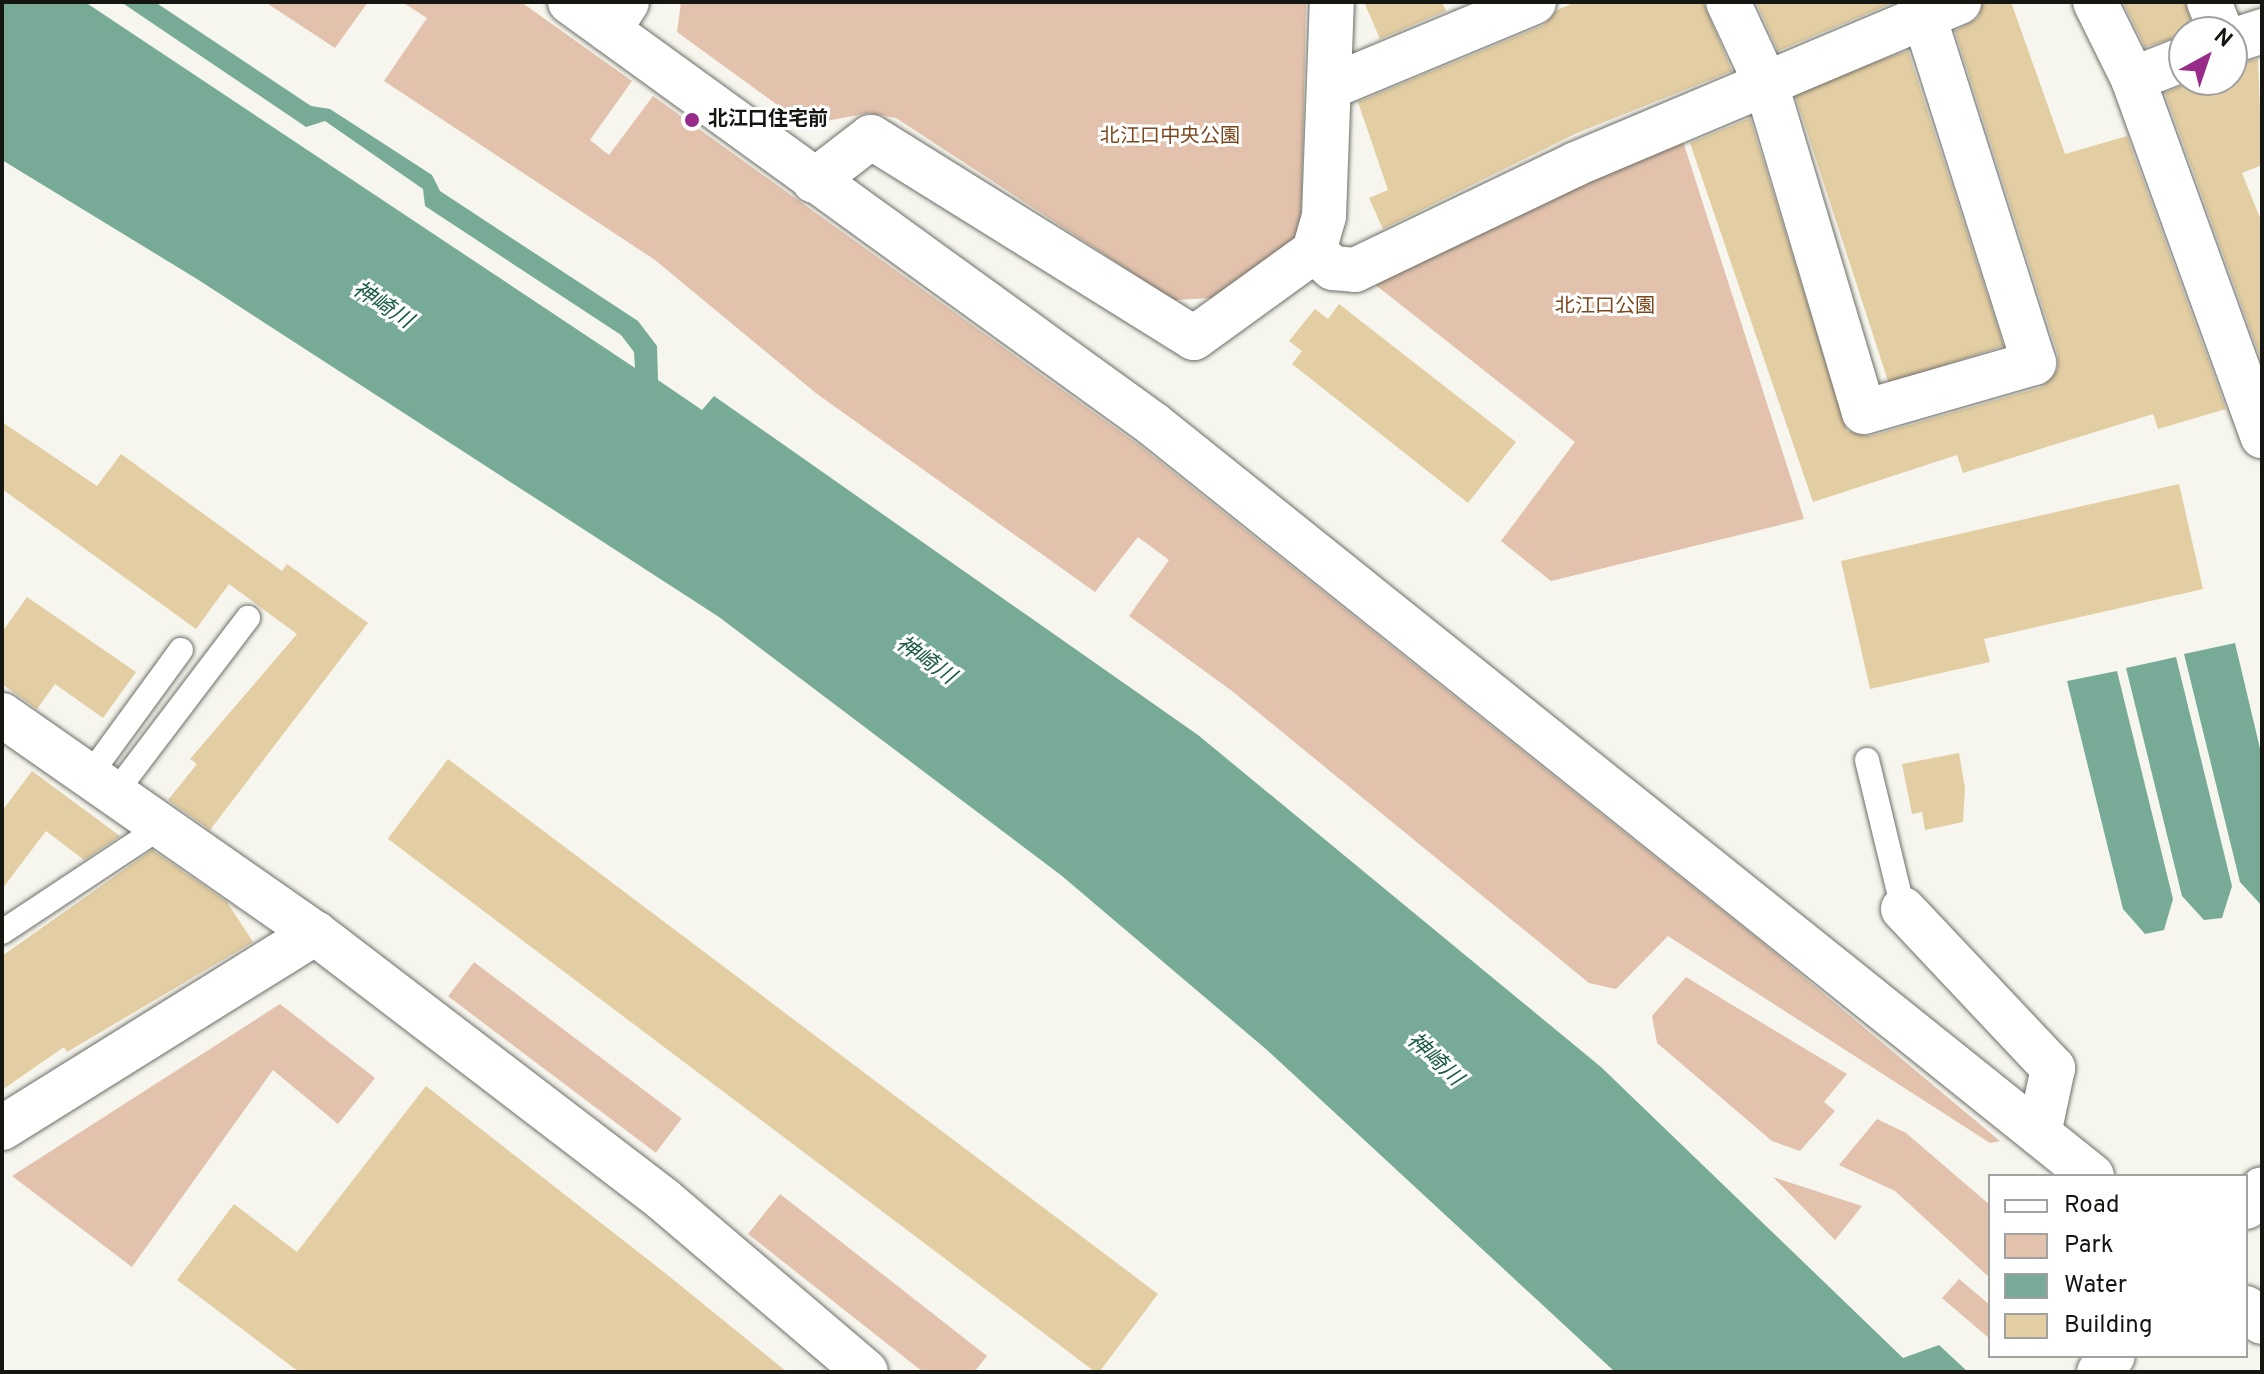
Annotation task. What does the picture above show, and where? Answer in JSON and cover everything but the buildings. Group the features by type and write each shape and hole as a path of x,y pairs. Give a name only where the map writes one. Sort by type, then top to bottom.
{"street":[{"path":"570,2 618,16 814,181 1153,424 2089,1174"},
{"path":"814,181 871,137 1194,338 1314,251 1324,216 1332,2"},
{"path":"1330,87 1534,2"},
{"path":"1314,251 1333,268 1355,270 1576,164 1766,84 1941,10 2034,363 1864,412 1766,84 1728,2"},
{"path":"2095,2 2133,79 2262,436"},
{"path":"2133,79 2168,65"},
{"path":"2,715 315,933 664,1200 866,1372"},
{"path":"1903,909 2053,1068 2039,1134"},
{"path":"2,1128 315,933"},
{"path":"2248,1205 2262,1189"}],"lane":[{"path":"102,785 248,618"},
{"path":"102,785 181,650"},
{"path":"1867,760 1903,909"},
{"path":"2,932 162,826"}],"green space":[{"path":"265,2 368,2 335,48"},
{"path":"402,2 521,2 632,81 590,140 609,155 653,96 1139,445 1764,944 2000,1141 1990,1143 1668,936 1616,989 1589,983 1232,691 1129,616 1169,560 1138,537 1095,592 817,394 655,260 384,81 427,18"},
{"name":"北江口中央公園","path":"681,2 1306,2 1301,233 1214,298 1174,300 896,118 869,113 805,125 677,32"},
{"name":"北江口公園","path":"1681,135 1804,519 1551,581 1501,541 1575,442 1368,279"},
{"path":"474,962 682,1118 656,1153 448,996"},
{"path":"1686,977 1847,1074 1824,1102 1835,1111 1800,1151 1772,1141 1657,1043 1652,1016"},
{"path":"280,1004 375,1078 338,1124 273,1070 132,1267 12,1176"},
{"path":"1877,1119 1906,1133 1988,1203 1988,1276 1895,1191 1839,1165"},
{"path":"1773,1177 1862,1206 1835,1240"},
{"path":"780,1194 987,1356 974,1372 923,1372 748,1234"},
{"path":"1959,1279 1988,1303 1988,1337 1942,1298"}],"water":[{"name":"神崎川","path":"2,2 85,2 635,368 634,352 621,335 425,206 423,189 325,121 306,127 121,2 155,2 311,106 330,109 432,175 440,191 638,321 657,346 658,380 702,410 714,396 1198,735 1601,1067 1903,1358 1939,1345 1968,1372 1615,1372 1267,1050 1062,876 719,617 197,279 2,160"},
{"path":"2235,643 2262,757 2262,906 2240,882 2184,654"},
{"path":"2176,657 2232,886 2222,918 2204,920 2182,896 2126,668"},
{"path":"2117,671 2173,899 2164,930 2145,934 2123,909 2067,681"}],"place":[{"name":"北江口住宅前","path":"692,120"}]}
